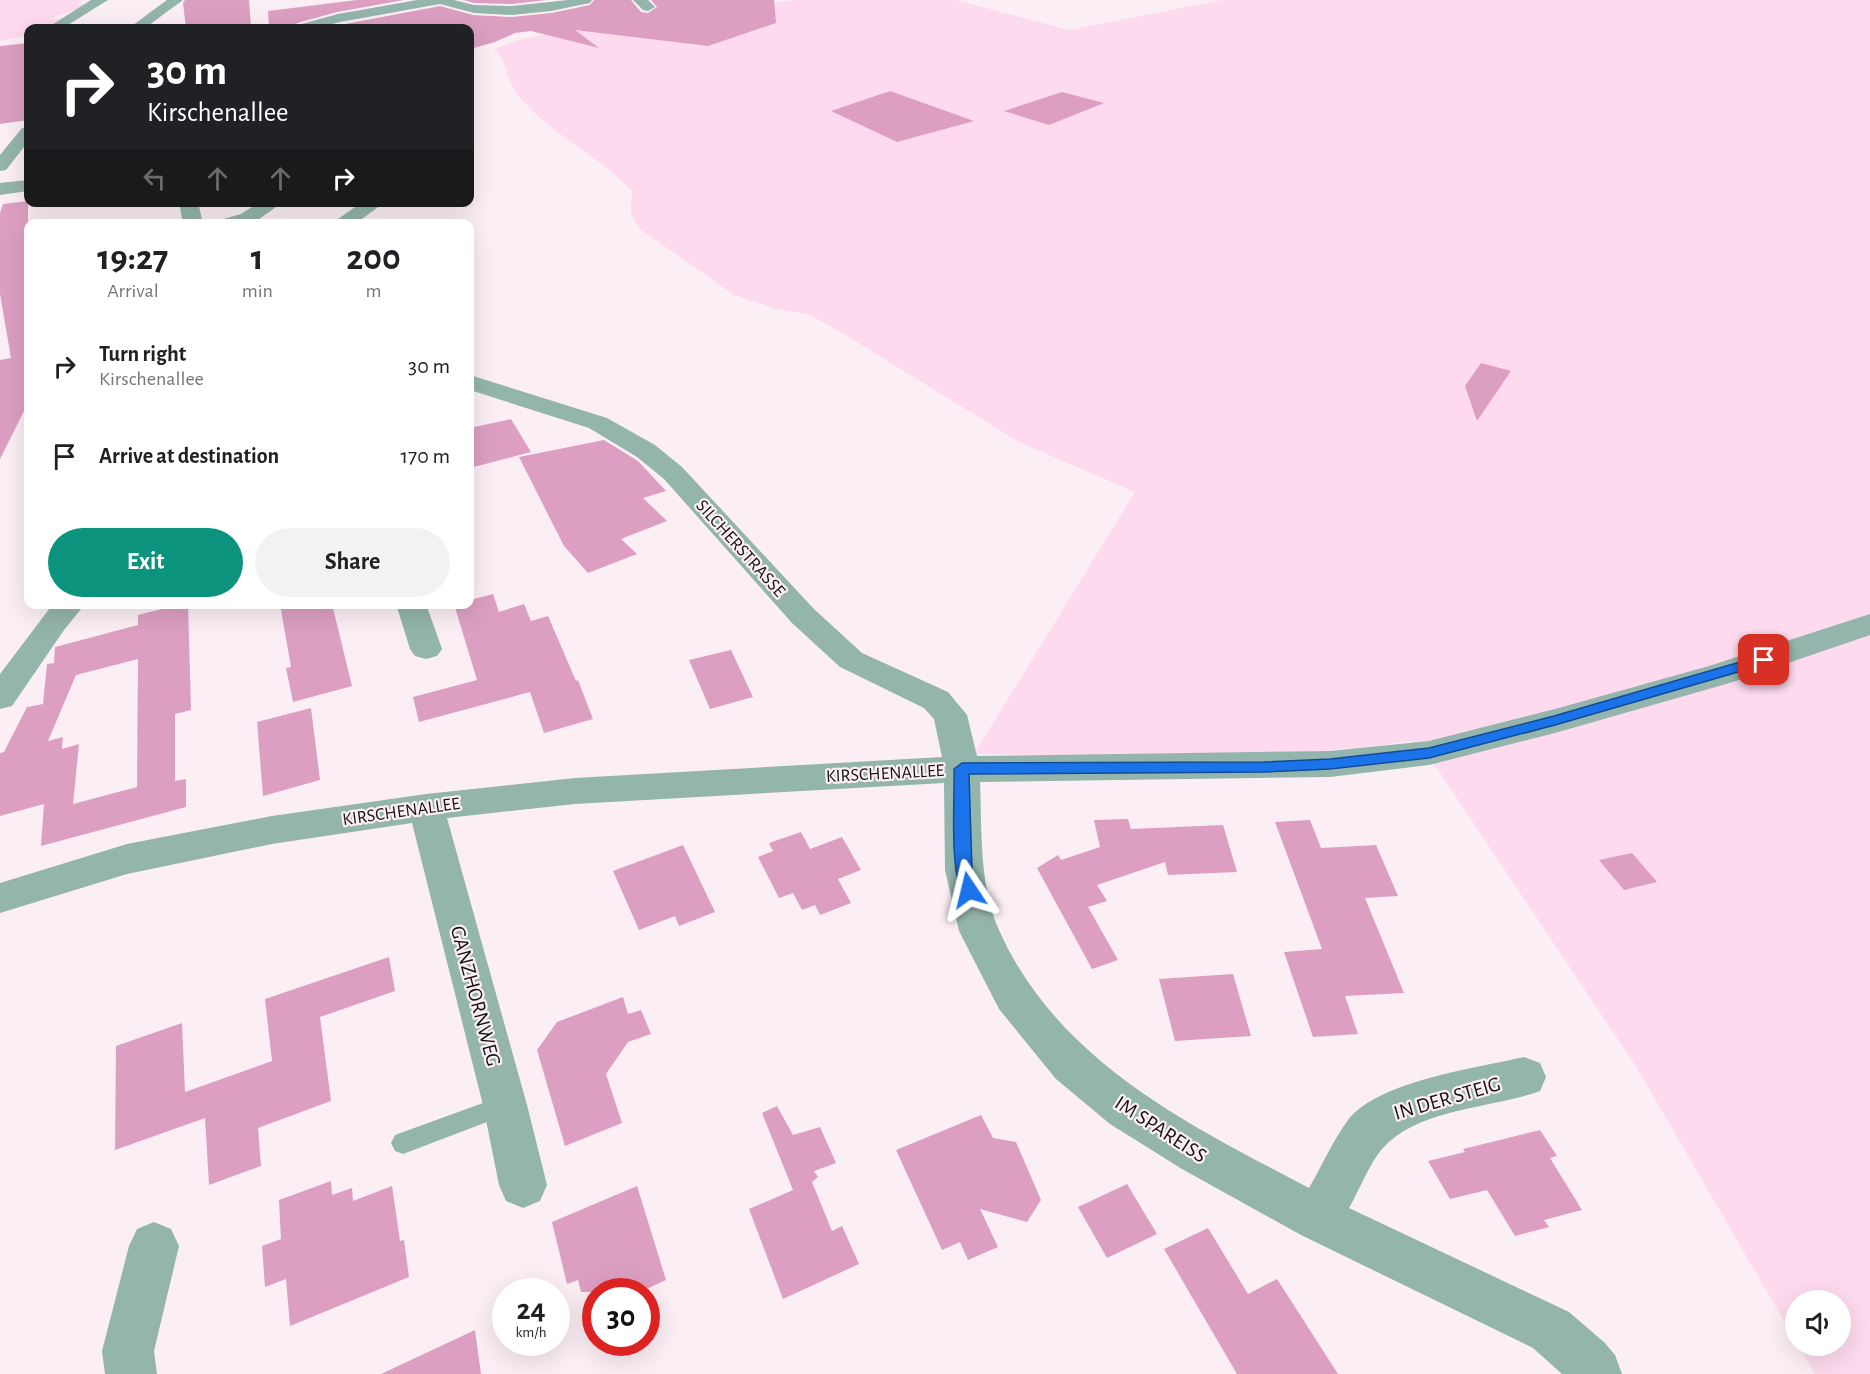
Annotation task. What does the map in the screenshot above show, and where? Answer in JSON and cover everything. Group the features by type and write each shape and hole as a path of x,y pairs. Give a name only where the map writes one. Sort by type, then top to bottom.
{"street":[{"path":"61,24 101,0"},
{"path":"142,24 176,0"},
{"path":"317,24 401,3 440,0 461,7 512,9 562,5 585,0"},
{"path":"469,23 501,16 512,9"},
{"path":"0,166 24,137"},
{"path":"0,189 24,186"},
{"path":"244,219 266,207"},
{"path":"349,219 368,207"},
{"name":"SILCHERSTRASSE","path":"474,383 598,423 646,451 673,473 803,616 851,660 936,700 950,715 962,769"},
{"path":"0,698 66,609"},
{"path":"413,609 426,649"},
{"name":"KIRSCHENALLEE","path":"0,898 127,859 272,830 426,807 575,791 962,769 1264,767 1330,764 1429,753 1555,721 1721,674 1870,624"},
{"name":"IM SPAREISS","path":"962,769 964,870 979,931 1014,996 1071,1065 1126,1109 1198,1154 1318,1218 1551,1330 1587,1361 1596,1374"},
{"name":"GANZHORNWEG","path":"426,807 505,1105 523,1185"},
{"name":"IN DER STEIG","path":"1318,1218 1365,1134 1388,1114 1421,1101 1524,1077"},
{"path":"131,1374 128,1351 154,1246"}],"lane":[{"path":"403,1143 505,1105"}],"shaded area":[{"path":"0,0 83,0 77,4 87,4 50,19 61,20 53,24 24,24 24,36 0,41"},
{"path":"793,0 956,0 1069,30 1223,0 1870,0 1870,1374 1815,1374 1805,1356 1851,1356 1851,1290 1785,1290 1785,1323 1637,1068 1438,770 1413,741 1359,748 1249,755 974,754 1135,492 1019,442 839,331 807,314 776,309 734,295 640,229 631,214 632,191 606,168 550,126 524,102 513,87 501,57 494,50 521,40 625,21"}],"building":[{"path":"185,0 249,0 251,24 186,24 183,3"},
{"path":"357,0 404,0 337,12 296,24 269,24 268,11"},
{"path":"463,0 547,0 512,4 474,3"},
{"path":"594,0 631,0 641,12 648,13 657,7 651,0 774,0 776,23 708,46 575,30 599,48 531,31 515,33 474,48 474,24 345,24 440,6 473,15 512,17 551,13 590,5"},
{"path":"24,43 24,121 0,124 0,46"},
{"path":"890,91 974,121 897,142 831,111"},
{"path":"1062,92 1104,103 1049,125 1004,111"},
{"path":"24,201 24,207 28,207 28,219 24,219 24,411 0,459 0,360 11,358 0,294 0,213 3,204"},
{"path":"1481,363 1511,371 1477,421 1465,386"},
{"path":"511,419 531,452 474,467 474,427"},
{"path":"604,440 638,461 666,491 643,498 667,521 621,539 637,554 588,573 564,546 519,457"},
{"path":"493,594 499,612 524,604 531,621 548,616 576,681 578,680 593,719 544,733 530,692 419,722 413,697 477,680 456,609 474,609 474,599"},
{"path":"162,609 188,609 191,710 175,714 175,781 186,779 186,807 41,846 44,804 0,816 0,753 4,752 27,707 43,704 47,664 54,663 55,647 138,625 138,615","holes":["138,659 137,787 73,804 79,744 62,749 63,737 48,741 76,675"]},
{"path":"281,609 333,609 352,686 293,702 286,668 291,667"},
{"path":"731,650 753,697 710,709 689,660"},
{"path":"311,708 320,780 263,796 257,722"},
{"path":"1128,819 1131,829 1223,825 1237,872 1168,875 1165,862 1097,885 1107,901 1088,907 1118,960 1092,969 1037,868 1058,855 1061,860 1100,847 1094,820"},
{"path":"1310,820 1321,848 1376,845 1398,896 1365,898 1404,993 1345,996 1358,1034 1313,1037 1284,952 1322,949 1275,822"},
{"path":"801,832 810,849 842,837 861,870 838,879 851,903 820,915 815,905 802,910 793,893 779,898 758,857 773,851 769,843"},
{"path":"683,845 715,912 679,926 675,916 639,930 613,871"},
{"path":"1632,853 1657,882 1624,890 1599,860"},
{"path":"389,957 395,991 320,1017 331,1101 258,1128 261,1166 209,1185 205,1118 115,1150 116,1046 182,1023 185,1092 272,1061 265,999"},
{"path":"1233,974 1251,1036 1175,1041 1159,979"},
{"path":"623,997 628,1014 641,1010 651,1034 628,1042 606,1074 622,1123 565,1146 537,1050 557,1022"},
{"path":"777,1106 793,1135 820,1127 836,1163 814,1171 818,1177 812,1182 832,1231 842,1226 859,1264 783,1299 749,1209 793,1190 762,1113"},
{"path":"981,1115 993,1138 1016,1142 1041,1200 1027,1222 980,1209 998,1247 968,1260 960,1242 942,1250 896,1150"},
{"path":"1540,1130 1557,1156 1550,1158 1582,1210 1544,1220 1549,1227 1515,1236 1487,1190 1450,1199 1428,1161 1465,1152 1463,1149"},
{"path":"331,1181 332,1195 352,1188 353,1201 392,1186 400,1241 404,1240 409,1277 290,1326 286,1279 265,1287 262,1246 281,1239 279,1200"},
{"path":"1127,1184 1157,1234 1107,1258 1078,1207"},
{"path":"637,1186 666,1280 660,1283 660,1278 582,1278 581,1292 578,1280 570,1283 570,1278 566,1278 552,1222"},
{"path":"1208,1228 1248,1294 1277,1279 1338,1374 1237,1374 1164,1249"},
{"path":"475,1330 481,1374 381,1374"}],"route":[{"path":"969,890 964,870 962,769 1264,767 1330,764 1429,753 1555,721 1764,660"}]}
